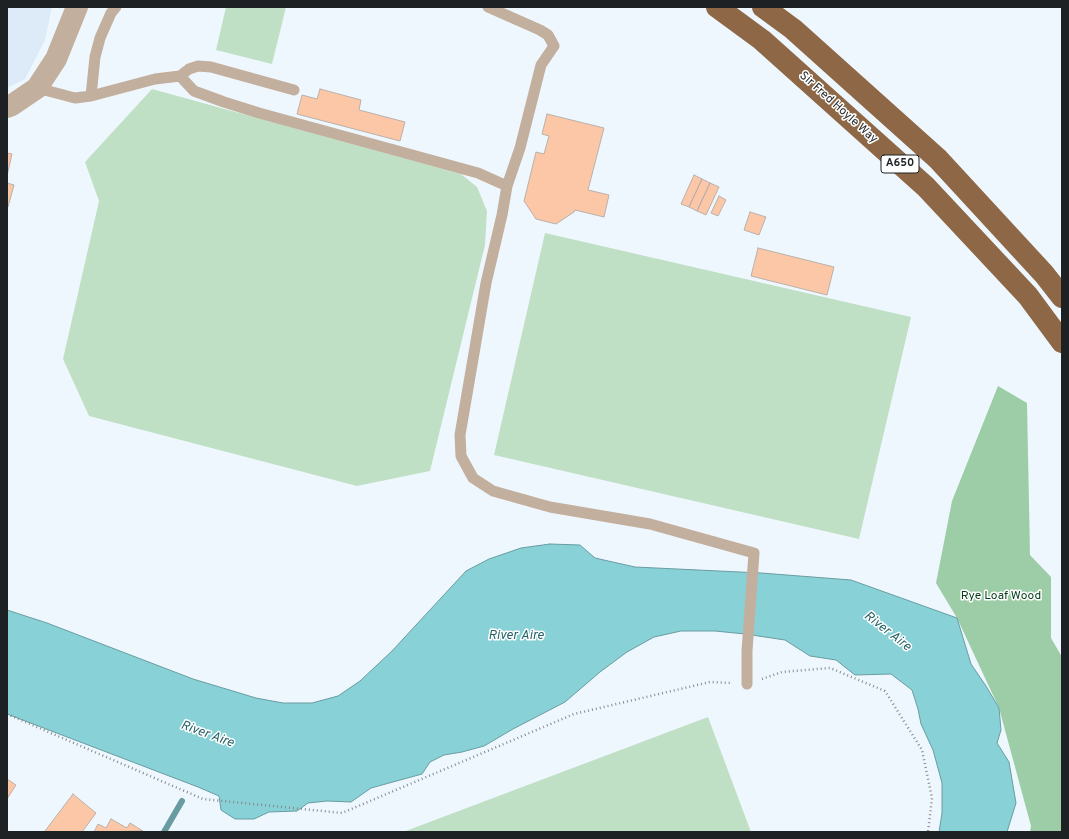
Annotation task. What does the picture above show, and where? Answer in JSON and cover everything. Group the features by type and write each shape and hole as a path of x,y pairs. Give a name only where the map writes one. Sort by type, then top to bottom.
{"highway":[{"name":"Sir Fred Hoyle Way","path":"717,7 762,40 926,187 1028,296 1062,342"},
{"name":"A650","path":"763,7 793,29 938,159 1044,274 1062,297"}],"street":[{"path":"7,107 37,88 56,59 77,7"}],"lane":[{"path":"91,96 94,57 100,38 111,13 116,7"},
{"path":"488,7 540,30 548,36 554,46 542,65 520,148 507,186 502,215 486,283 460,435 461,456 473,478 493,491 550,507 650,524 754,553 746,684"},
{"path":"37,88 74,98 91,96 155,79 180,76 189,69 198,66 211,67 294,90"},
{"path":"180,76 194,91 224,102 478,173 507,186"}],"path":[{"path":"7,714 203,799 342,813 574,714 710,682 746,684 782,672 830,668 885,691 922,750 932,798 928,832"}],"shaded area":[{"path":"7,7 52,7 45,40 25,79 7,88"}],"green space":[{"path":"226,7 286,7 272,64 216,50"},
{"path":"152,89 461,174 477,187 487,211 485,245 430,471 357,486 89,416 63,359 99,201 85,162"},
{"path":"545,233 911,317 859,539 494,455"},
{"name":"Rye Loaf Wood","path":"998,386 1027,403 1030,555 1051,577 1051,638 1062,657 1062,832 1030,832 1031,826 999,708 957,618 936,583 952,501"},
{"path":"708,717 751,832 403,832"}],"water":[{"name":"River Aire","path":"550,544 580,545 595,558 635,567 761,573 851,580 957,618 971,664 999,708 1001,730 997,743 1009,762 1016,803 1007,832 939,832 942,813 942,783 933,750 921,724 912,690 891,674 855,675 836,660 810,656 785,640 745,634 715,631 681,631 654,637 627,652 600,672 565,702 484,746 444,755 430,762 422,774 371,788 351,802 327,801 308,803 297,811 269,812 254,819 235,819 221,810 219,796 198,787 7,714 7,610 47,623 193,679 256,698 283,703 312,703 338,696 360,681 392,651 466,571 489,559 521,548"}],"building":[{"path":"320,89 361,100 359,110 405,122 400,141 297,114 302,95 317,99"},
{"path":"547,114 604,128 588,190 609,195 604,217 575,210 556,224 536,219 524,201 536,152 544,154 549,136 542,134"},
{"path":"7,153 12,154 7,176"},
{"path":"694,175 702,179 689,207 681,204"},
{"path":"702,179 710,183 697,211 689,207"},
{"path":"7,183 14,185 8,207 7,206"},
{"path":"710,183 719,187 706,215 697,211"},
{"path":"719,196 726,200 718,216 711,213"},
{"path":"750,212 766,217 759,235 744,230"},
{"path":"758,248 834,267 827,295 751,276"},
{"path":"7,779 16,785 7,799"},
{"path":"73,794 96,813 82,832 45,832 45,831"},
{"path":"111,819 127,828 130,823 143,831 94,832 98,824 106,828"}],"waterway":[{"path":"164,832 182,801"}]}
